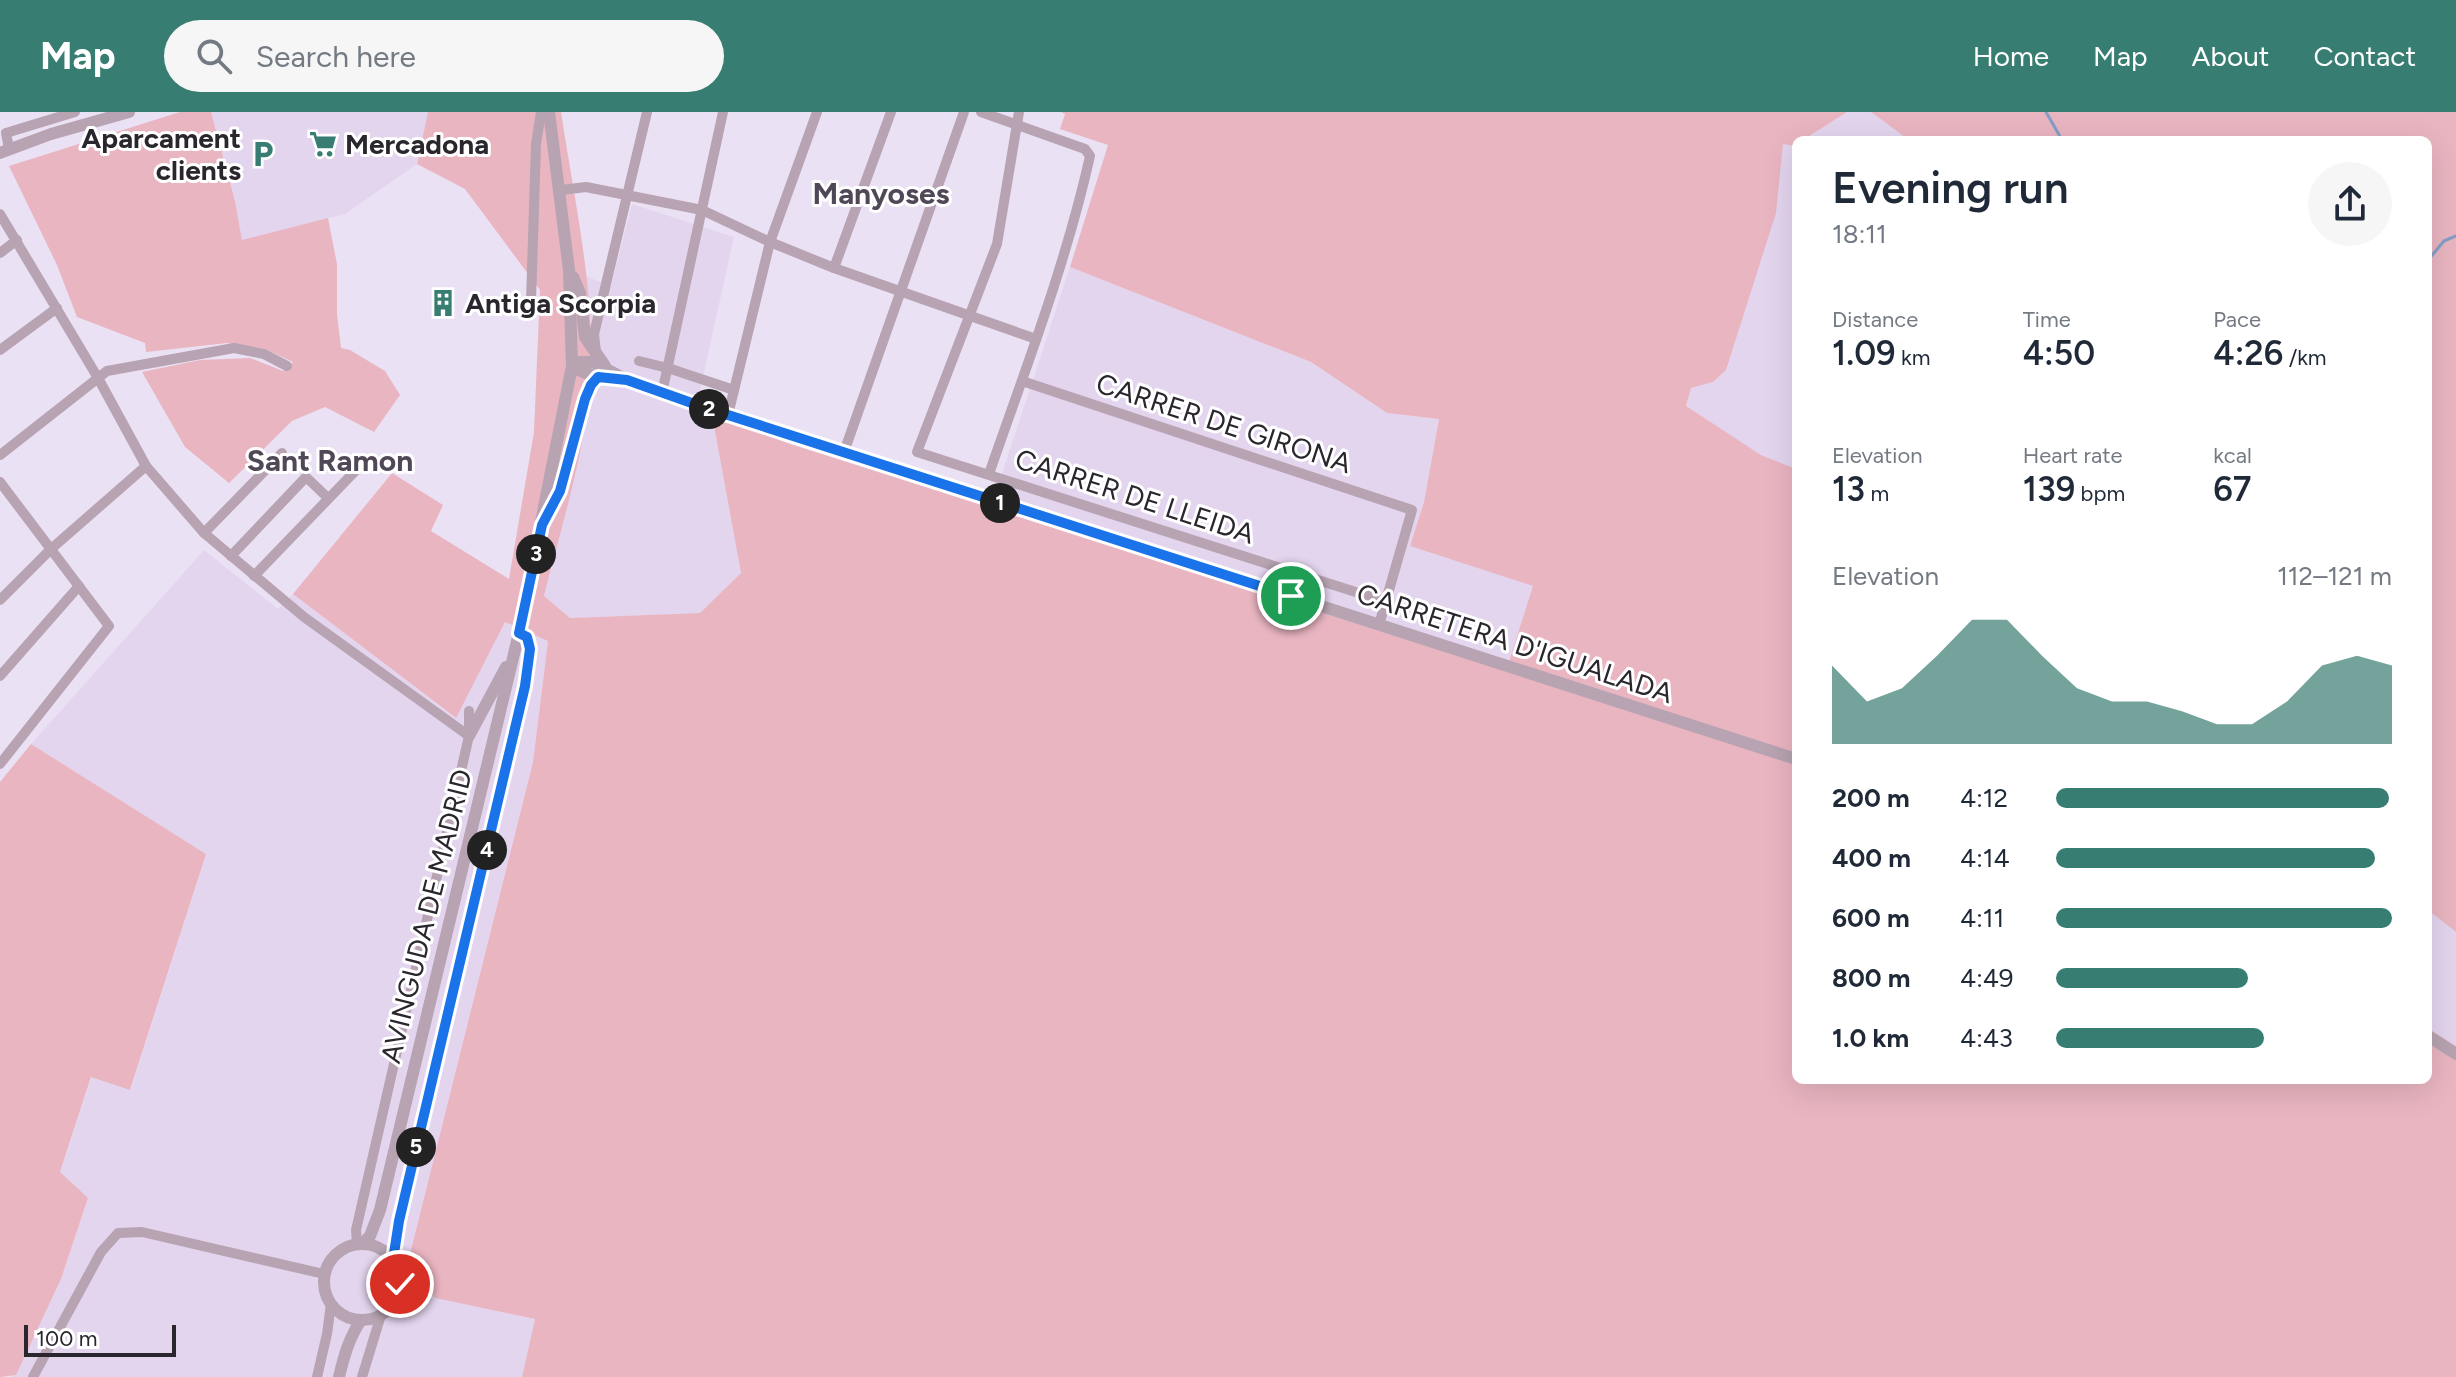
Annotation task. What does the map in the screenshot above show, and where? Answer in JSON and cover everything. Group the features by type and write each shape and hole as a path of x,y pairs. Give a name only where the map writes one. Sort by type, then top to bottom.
{"street":[{"path":"3,153 6,133 75,112"},
{"path":"3,153 51,134 129,112"},
{"path":"531,301 536,144 541,112"},
{"path":"549,112 569,270 580,293 585,337 599,364"},
{"path":"542,525 560,491 585,399 599,364 594,334 647,112"},
{"path":"662,393 723,112"},
{"path":"728,415 770,242 817,112"},
{"path":"834,268 891,112"},
{"path":"844,452 964,112"},
{"path":"981,112 1085,149 1090,156 1083,189 1036,339 989,474"},
{"path":"969,316 997,244 1019,112"},
{"path":"561,190 577,188 629,194 702,210 834,268 1036,339"},
{"path":"0,214 98,378 146,466 204,533 254,576 304,617 469,736 514,654"},
{"path":"0,253 17,240"},
{"name":"AVINGUDA DE MADRID","path":"469,711 469,736 356,1230 359,1244 370,1236 380,1210 519,633 572,366 569,270"},
{"path":"0,350 57,308"},
{"name":"CARRER DE LLEIDA","path":"969,316 917,452 1384,601"},
{"path":"0,455 107,371 234,348 264,354 287,366"},
{"path":"639,361 734,390"},
{"name":"CARRETERA D'IGUALADA","path":"572,366 582,372 599,364 627,380 728,415 1792,758"},
{"name":"CARRER DE GIRONA","path":"1022,381 1412,510 1384,601"},
{"path":"204,533 282,453"},
{"path":"254,576 361,465"},
{"path":"0,600 51,549 146,466"},
{"path":"231,556 306,477 328,498"},
{"path":"0,482 109,626 0,764"},
{"path":"0,676 79,586"},
{"path":"1379,625 1384,601"},
{"name":"AVINGUDA DE MADRID","path":"388,1255 399,1221 525,686 530,649 527,637 519,633"},
{"path":"2432,1039 2456,1054"},
{"name":"AVINGUDA DE MADRID","path":"380,1210 379,1238 388,1255"},
{"path":"33,1377 101,1252 118,1233 142,1232 324,1274"},
{"path":"345,1350 335,1308 324,1290 324,1274 333,1257 348,1246 359,1244 388,1255 399,1277 399,1290 394,1302 381,1315 362,1377"},
{"path":"335,1308 350,1318 361,1320 381,1315"},
{"path":"317,1377 335,1308"},
{"path":"339,1377 345,1350 361,1320"}],"shaded area":[{"path":"180,112 211,112 242,240 328,218 337,264 341,348 385,371 400,395 374,432 325,407 292,421 229,483 185,447 142,372 200,360 250,358 283,371 293,362 265,349 227,343 146,352 145,343 77,317 57,265 9,166"},
{"path":"211,112 428,112 417,164 345,214 242,241 235,201"},
{"path":"428,112 561,112 583,249 591,353 583,439 544,596 570,618 700,613 741,573 712,415 790,444 1506,671 1533,586 1410,546 1424,502 1439,419 1387,413 1311,362 1070,267 1108,145 1060,129 1065,114 1061,112 1847,112 1809,136 1792,136 1792,146 1783,144 1776,213 1726,370 1713,382 1691,388 1686,406 1761,455 1792,467 1792,1084 2432,1084 2432,1031 2456,1046 2456,1377 522,1377 535,1319 435,1298 410,1254 533,762 548,641 505,622 456,718 293,594 392,473 443,505 431,531 509,579 534,432 540,290 465,189 417,164"},
{"path":"1847,112 1871,112 1904,136 1809,136"},
{"path":"1871,112 2456,112 2456,932 2432,913 2432,136 1904,136"},
{"path":"1783,143 1792,144 1792,467 1761,455 1686,407 1691,388 1713,382"},
{"path":"632,204 734,237 698,399 712,415 741,573 700,613 570,618 544,596 575,474 591,327 585,276 611,286"},
{"path":"1070,267 1311,362 1387,413 1439,419 1424,502 1410,546 1534,586 1506,671 991,507"},
{"path":"204,550 278,609 293,594 455,718 505,622 548,640 533,762 410,1254 435,1298 535,1319 522,1377 12,1377 61,1279 88,1199 60,1173 92,1076 131,1089 206,854 31,744"},
{"path":"31,744 206,854 130,1090 91,1077 60,1172 88,1198 61,1279 16,1375 0,1377 0,782"},
{"path":"2432,913 2456,932 2456,1046 2432,1031"}],"waterway":[{"path":"2046,112 2060,136"},
{"path":"2432,255 2444,241 2456,236"}],"place":[{"name":"Mercadona","path":"323,144"},
{"name":"Aparcament clients","path":"263,154"},
{"name":"Antiga Scorpia","path":"443,303"}],"district":[{"name":"Manyoses","path":"881,193"},
{"name":"Sant Ramon","path":"330,460"}],"route":[{"path":"400,1284 393,1260 399,1221 525,686 530,649 527,637 519,633 542,525 560,491 585,399 598,377 627,380 1291,596"}]}
